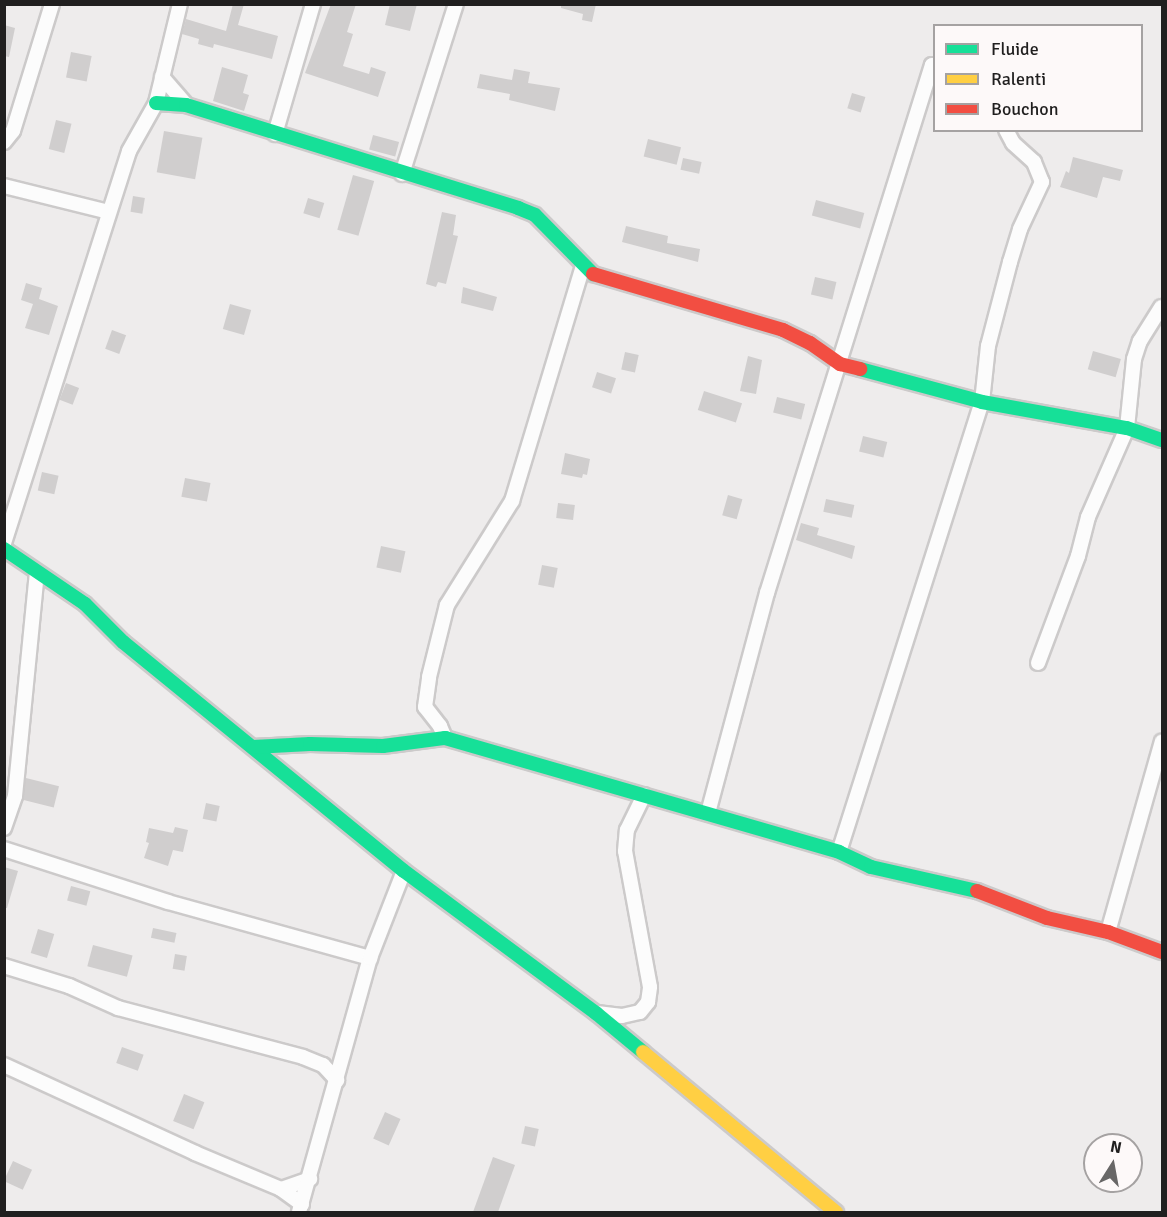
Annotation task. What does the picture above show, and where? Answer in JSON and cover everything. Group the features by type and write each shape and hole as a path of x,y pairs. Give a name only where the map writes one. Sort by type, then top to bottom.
{"street":[{"path":"4,142 16,122 52,4"},
{"path":"4,543 129,151 156,103 180,4"},
{"path":"275,134 313,4"},
{"path":"402,174 456,4"},
{"path":"708,813 767,593 933,65"},
{"path":"162,77 186,105"},
{"path":"156,103 186,105 402,174 518,208 535,216 596,277 783,330 810,343 840,364 982,402 1126,428 1148,433 1162,440"},
{"path":"839,852 982,402 988,346 1020,229 1042,182 1035,162 1012,143 1006,132"},
{"path":"4,186 109,212"},
{"path":"445,738 440,726 425,707 429,677 447,605 512,501 583,266"},
{"path":"1038,663 1078,556 1088,517 1126,428 1134,359 1140,341 1161,307"},
{"path":"4,549 85,604 123,642 404,871 596,1013 836,1212"},
{"path":"4,828 15,796 37,573"},
{"path":"253,747 310,744 382,746 445,738 839,852 871,867 988,893 1047,918 1108,932 1162,952"},
{"path":"1108,932 1162,741"},
{"path":"596,1013 622,1016 640,1012 648,1002 650,987 625,851 627,830 644,795"},
{"path":"4,849 168,902 370,958"},
{"path":"4,1065 195,1153 281,1189 301,1208 370,958 404,871"},
{"path":"4,966 69,986 118,1008 303,1057 323,1065 337,1080"},
{"path":"281,1189 310,1179"}],"building":[{"path":"233,4 244,4 238,25 278,36 272,59 214,44 213,48 198,44 199,39 182,34 186,19 226,31"},
{"path":"331,4 356,4 347,32 353,34 343,66 369,74 371,67 386,72 378,97 305,73"},
{"path":"390,4 417,4 410,31 385,25"},
{"path":"561,4 596,4 592,22 582,20 583,14 561,8"},
{"path":"4,25 15,28 9,57 4,56"},
{"path":"71,52 92,56 87,82 66,78"},
{"path":"222,67 248,75 243,93 249,95 244,111 213,101"},
{"path":"514,69 530,72 528,83 560,88 555,111 509,100 510,94 477,88 480,74 512,80"},
{"path":"852,93 865,97 861,112 847,108"},
{"path":"56,120 72,124 64,153 49,149"},
{"path":"164,131 202,138 195,179 157,172"},
{"path":"373,135 399,142 395,156 369,149"},
{"path":"648,139 681,147 677,165 644,156"},
{"path":"1073,157 1123,170 1120,181 1103,177 1097,198 1060,187 1066,171 1069,173"},
{"path":"683,158 702,162 699,174 681,170"},
{"path":"353,175 374,181 358,236 337,230"},
{"path":"133,196 145,198 142,214 130,212"},
{"path":"308,198 324,203 320,218 303,213"},
{"path":"816,200 864,213 860,228 812,215"},
{"path":"442,212 456,215 453,235 458,236 446,284 438,282 436,287 426,284"},
{"path":"626,226 668,236 667,243 700,249 698,262 622,242"},
{"path":"815,277 836,282 832,299 811,295"},
{"path":"26,283 42,288 39,299 58,306 49,335 25,328 33,304 21,300"},
{"path":"463,287 497,297 493,311 461,303"},
{"path":"230,304 251,310 244,335 223,329"},
{"path":"112,330 126,335 119,354 105,349"},
{"path":"1093,351 1121,359 1116,377 1088,369"},
{"path":"625,352 639,355 635,373 621,370"},
{"path":"748,356 762,360 756,394 740,391"},
{"path":"597,372 616,378 611,393 592,387"},
{"path":"66,383 79,388 73,405 60,400"},
{"path":"704,391 742,403 736,422 698,410"},
{"path":"777,397 805,404 801,420 773,413"},
{"path":"863,436 887,442 883,458 859,452"},
{"path":"565,453 590,459 587,475 583,474 582,478 561,474"},
{"path":"42,472 59,476 54,494 38,491"},
{"path":"185,478 211,483 207,502 181,497"},
{"path":"728,495 742,499 737,519 722,515"},
{"path":"826,499 854,505 852,518 823,512"},
{"path":"558,503 575,505 573,520 556,518"},
{"path":"801,523 819,528 817,535 855,546 852,559 796,540"},
{"path":"381,546 405,551 401,573 376,568"},
{"path":"542,565 558,568 554,588 538,585"},
{"path":"26,778 59,786 54,808 21,799"},
{"path":"206,803 220,806 216,822 203,819"},
{"path":"175,827 188,830 183,852 173,850 168,866 144,858 149,843 146,842 149,828 173,833"},
{"path":"4,867 18,871 7,908 4,908"},
{"path":"71,886 90,891 86,906 67,900"},
{"path":"153,928 176,933 174,943 151,938"},
{"path":"38,929 54,934 47,958 31,953"},
{"path":"93,945 133,956 127,977 87,966"},
{"path":"175,954 187,956 185,971 173,969"},
{"path":"122,1047 144,1055 138,1071 116,1063"},
{"path":"184,1094 204,1102 194,1129 173,1121"},
{"path":"385,1112 401,1119 389,1145 373,1138"},
{"path":"525,1126 539,1129 535,1147 521,1144"},
{"path":"493,1157 515,1165 498,1212 473,1212"},
{"path":"13,1161 32,1170 23,1190 4,1181"}],"traffic: fast":[{"path":"156,103 186,105 518,208 535,215 593,274"},
{"path":"860,369 982,402 1127,428 1162,440"},
{"path":"4,549 85,604 123,642 404,871 596,1013 643,1052"},
{"path":"253,747 310,744 383,746 445,738 839,852 871,867 977,891"}],"traffic: slow":[{"path":"643,1052 836,1212"}],"traffic: jam":[{"path":"593,274 783,330 810,343 840,364 860,369"},
{"path":"977,891 1047,918 1108,932 1162,952"}]}
